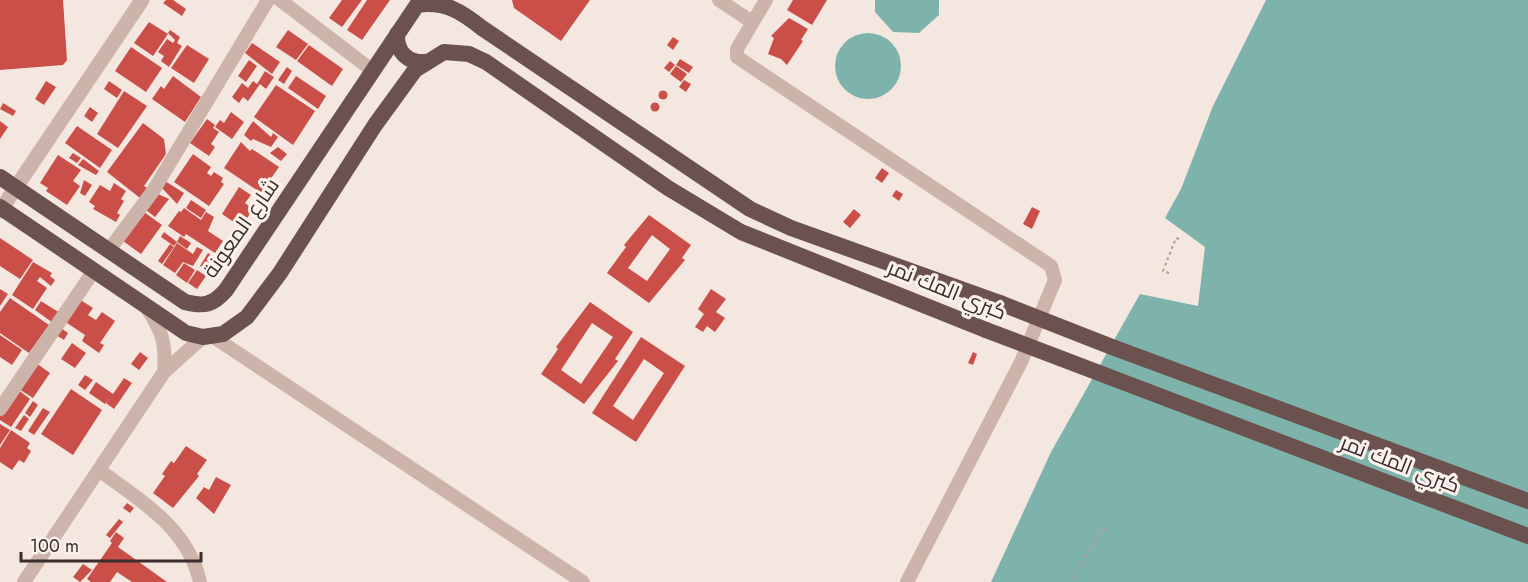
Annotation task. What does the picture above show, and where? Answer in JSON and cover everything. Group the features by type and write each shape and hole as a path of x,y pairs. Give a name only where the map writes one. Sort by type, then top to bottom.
{"highway":[{"name":"شارع المعونة","path":"0,177 185,302 201,306 217,300 285,204 419,2 439,1 461,5"},
{"name":"كبري المك نمر","path":"461,5 488,33 750,209 791,228 1000,303 1112,347 1528,501"},
{"path":"397,34 398,46 404,56 414,61 425,62"},
{"name":"كبري المك نمر","path":"425,62 444,52 469,54 478,58 668,188 734,228 986,330 1528,536"},
{"path":"1,209 186,333 207,336 234,328 247,317 280,273 396,97 416,70 425,62"}],"street":[{"path":"1,209 142,0"},
{"path":"109,250 153,191 268,0"},
{"path":"280,0 373,71"},
{"path":"719,0 752,22"},
{"path":"766,0 736,49 737,57 1051,266 1055,280 1021,362 907,582"},
{"path":"0,409 93,272"},
{"path":"146,307 162,333 165,351 164,372"},
{"path":"24,582 164,372 207,336 563,576 583,582"},
{"path":"99,470 160,515 183,541 195,561 200,582"}],"path":[{"path":"1169,273 1162,271 1176,238 1182,240"},
{"path":"1073,579 1102,528 1109,532"}],"water":[{"path":"875,0 939,0 939,15 919,33 893,32 875,12"},
{"path":"1266,0 1528,0 1528,582 991,582 1051,452 1140,294 1198,306 1205,247 1165,218 1181,189 1213,106"},
{"path":"868,33 881,36 891,43 898,53 901,66 898,79 891,89 881,96 868,99 855,96 845,89 838,79 835,66 838,53 845,43 855,36"}],"building":[{"path":"0,0 63,0 67,60 63,65 0,70"},
{"path":"166,0 173,0 186,9 182,16 163,3"},
{"path":"342,0 362,0 342,27 329,18"},
{"path":"367,0 390,0 362,40 347,30"},
{"path":"512,0 590,0 561,41 514,8"},
{"path":"793,0 827,0 812,25 787,10"},
{"path":"789,18 808,29 787,65 781,59 768,54 774,38 771,36"},
{"path":"149,22 168,34 153,56 134,43"},
{"path":"170,30 180,37 177,43 182,46 169,67 161,61 164,56 158,52 167,39 173,43 175,40 168,33"},
{"path":"288,30 308,44 296,60 276,47"},
{"path":"673,37 679,41 673,50 667,45"},
{"path":"252,43 280,62 272,74 245,53"},
{"path":"187,45 209,59 194,83 171,68"},
{"path":"309,45 343,69 332,86 297,61"},
{"path":"131,47 162,68 146,92 115,71"},
{"path":"680,59 693,67 689,73 676,65"},
{"path":"249,60 257,66 246,82 238,76"},
{"path":"670,61 675,65 669,72 664,68"},
{"path":"676,66 687,74 681,82 670,74"},
{"path":"287,67 292,71 284,84 278,80"},
{"path":"265,71 274,77 266,89 260,84 248,101 243,97 239,103 232,97 242,83 248,88 253,81 257,84"},
{"path":"173,76 201,97 185,122 152,99 161,86 164,89"},
{"path":"296,76 326,96 318,109 288,88"},
{"path":"684,80 691,84 686,92 679,87"},
{"path":"46,81 56,87 44,105 35,99"},
{"path":"109,81 122,90 117,98 104,89"},
{"path":"276,85 315,111 293,145 254,117"},
{"path":"124,91 147,106 118,148 97,134"},
{"path":"663,91 667,95 663,99 659,95"},
{"path":"655,102 660,107 655,112 650,107"},
{"path":"3,103 16,111 13,116 0,109"},
{"path":"90,107 98,113 92,122 84,116"},
{"path":"231,112 244,122 232,139 215,127 220,120 224,123"},
{"path":"207,119 215,125 213,128 219,132 211,144 215,147 209,156 190,143"},
{"path":"0,121 8,127 0,139"},
{"path":"253,121 271,137 273,133 278,137 271,147 253,139 251,141 244,135"},
{"path":"143,123 164,139 166,154 144,186 147,188 140,198 107,172"},
{"path":"77,126 112,150 100,168 65,143"},
{"path":"241,142 250,151 252,149 279,167 261,193 224,168"},
{"path":"278,147 287,154 281,161 270,153"},
{"path":"73,153 81,158 77,163 69,158"},
{"path":"193,154 211,167 207,173 211,176 214,172 223,178 221,182 224,184 209,206 174,182"},
{"path":"58,155 81,170 73,181 80,186 67,205 46,191 48,188 40,183"},
{"path":"83,159 99,171 96,175 78,165"},
{"path":"882,168 889,173 882,183 875,178"},
{"path":"84,180 92,185 85,196 80,193"},
{"path":"165,181 184,193 177,204 161,187"},
{"path":"114,183 126,191 121,199 124,201 117,213 120,215 116,222 93,209 95,206 89,202 100,185 110,191"},
{"path":"239,187 251,195 245,203 253,209 241,227 222,214"},
{"path":"896,190 903,194 899,201 892,196"},
{"path":"158,194 169,199 155,217 146,210"},
{"path":"191,200 206,210 201,218 186,208"},
{"path":"1032,207 1040,211 1032,229 1023,224"},
{"path":"184,208 201,220 206,212 214,217 208,231 223,241 215,253 186,234 184,237 168,226"},
{"path":"854,209 861,215 850,228 843,222"},
{"path":"144,212 162,225 141,254 123,241"},
{"path":"649,215 691,245 682,258 685,260 649,303 607,273 626,247 624,245","holes":["652,235 670,249 647,281 628,268"]},
{"path":"164,232 177,242 174,246 161,237"},
{"path":"180,236 191,243 187,249 177,242"},
{"path":"0,238 33,260 20,279 0,266"},
{"path":"177,243 193,254 197,247 203,250 193,266 183,262 175,273 163,265"},
{"path":"170,244 174,247 162,264 158,261"},
{"path":"208,253 216,259 208,271 200,266"},
{"path":"33,262 52,273 50,276 55,280 51,286 40,277 37,281 47,288 33,309 12,295"},
{"path":"184,263 195,270 187,283 176,275"},
{"path":"197,270 206,276 197,289 188,283"},
{"path":"0,289 8,294 0,306"},
{"path":"711,289 726,299 716,312 725,318 715,332 707,326 703,332 695,327 704,314 698,309"},
{"path":"10,298 49,325 29,353 0,333 0,312"},
{"path":"79,299 93,308 88,315 96,320 102,312 115,321 100,343 104,345 99,353 82,341 85,335 64,321"},
{"path":"41,301 60,313 53,323 35,310"},
{"path":"590,302 633,332 615,359 618,361 584,404 541,374 558,349 556,347","holes":["592,323 613,337 581,384 561,370"]},
{"path":"61,328 68,333 64,340 56,335"},
{"path":"0,335 22,350 12,365 0,357"},
{"path":"641,337 685,366 636,442 592,413","holes":["644,359 664,373 633,420 613,406"]},
{"path":"72,343 86,353 75,368 61,359"},
{"path":"140,352 148,358 139,370 131,364"},
{"path":"973,352 977,354 973,365 968,363"},
{"path":"36,363 50,373 33,398 19,389"},
{"path":"85,375 93,380 85,390 78,385"},
{"path":"124,378 132,383 114,409 106,403 110,397 105,404 89,393 96,382 113,394"},
{"path":"17,389 30,399 11,427 0,420 0,415"},
{"path":"71,389 102,410 73,455 41,434"},
{"path":"33,401 38,405 30,417 25,413"},
{"path":"43,408 50,412 34,435 28,431"},
{"path":"24,415 29,419 21,431 15,428"},
{"path":"0,424 10,430 0,445"},
{"path":"11,430 30,443 27,448 31,451 24,463 19,460 12,470 0,462 0,448"},
{"path":"186,446 207,460 197,474 199,476 173,508 153,493 165,476 162,474 171,461 174,463"},
{"path":"216,477 231,485 214,514 196,498 204,487 209,490"},
{"path":"127,503 134,508 130,513 123,508"},
{"path":"119,519 123,522 110,538 106,535"},
{"path":"116,532 124,538 118,547 167,582 132,582 117,572 110,582 91,582 87,579 112,543 110,541"},
{"path":"83,564 92,570 80,582 73,577"}]}
